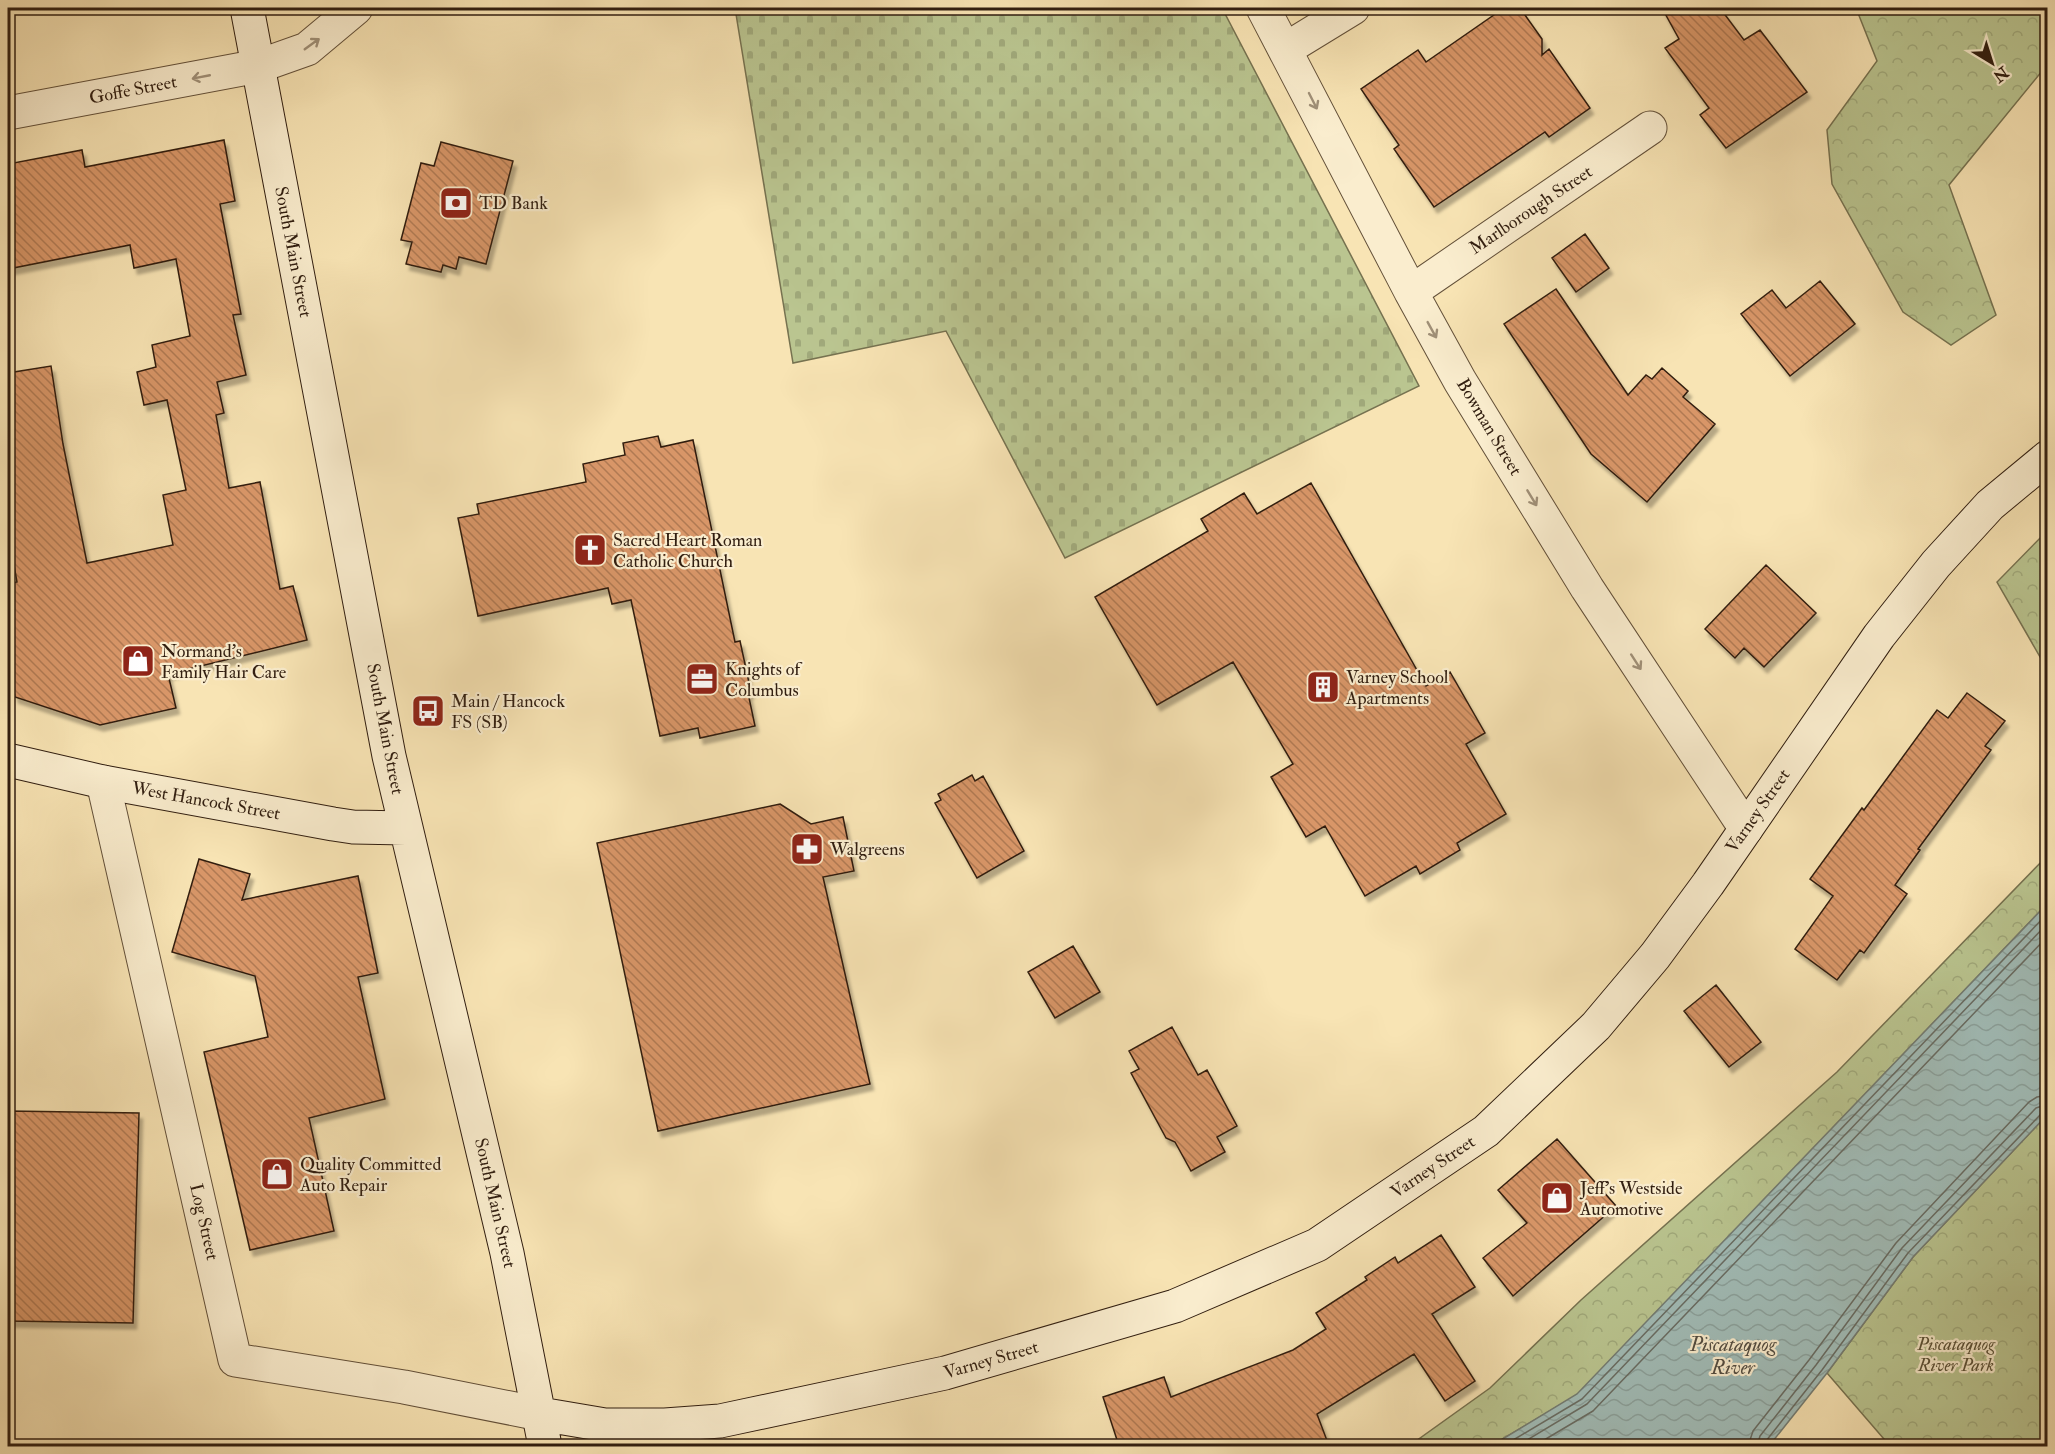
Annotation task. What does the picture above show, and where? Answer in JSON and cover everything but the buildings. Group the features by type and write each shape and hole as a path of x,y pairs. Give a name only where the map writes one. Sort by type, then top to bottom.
{"main road":[{"name":"South Main Street","path":"247,8 389,756 507,1253 545,1446"},
{"name":"Goffe Street","path":"8,113 259,66 307,49 356,8"},
{"name":"Bowman Street","path":"1263,8 1460,381 1577,572 1746,829"},
{"path":"1286,49 1353,8"},
{"name":"Marlborough Street","path":"1412,292 1650,128"},
{"name":"Varney Street","path":"540,1414 605,1425 665,1425 720,1421 945,1373 1175,1306 1317,1245 1486,1131 1596,1026 1655,956 1879,636 1936,564 1990,505 2048,456"},
{"name":"West Hancock Street","path":"8,760 103,782 353,827 406,828"},
{"name":"Log Street","path":"103,782 235,1360 404,1387 540,1414"}],"green space":[{"path":"735,8 1222,8 1419,386 1065,558 946,331 793,363"},
{"path":"1856,8 2047,8 2047,65 1949,185 1996,315 1951,345 1903,312 1832,184 1827,130 1877,61"},
{"path":"2047,531 2047,669 1997,582"},
{"path":"2047,856 2047,904 1577,1395 1491,1446 1409,1446 1490,1388 1581,1300 1837,1072"},
{"name":"Piscataquog River Park","path":"2047,1115 2047,1446 1890,1446 1827,1373 1913,1257"}],"water":[{"name":"Piscataquog River","path":"2047,904 2047,1115 1913,1257 1827,1373 1769,1446 1491,1446 1577,1394"}],"place":[{"name":"TD Bank","path":"456,203"},
{"name":"Sacred Heart Roman Catholic Church","path":"590,550"},
{"name":"Normand's Family Hair Care","path":"138,661"},
{"name":"Knights of Columbus","path":"702,679"},
{"name":"Varney School Apartments","path":"1323,687"},
{"name":"Main / Hancock FS (SB)","path":"428,711"},
{"name":"Walgreens","path":"807,849"},
{"name":"Quality Committed Auto Repair","path":"277,1174"},
{"name":"Jeff's Westside Automotive","path":"1557,1198"}]}
